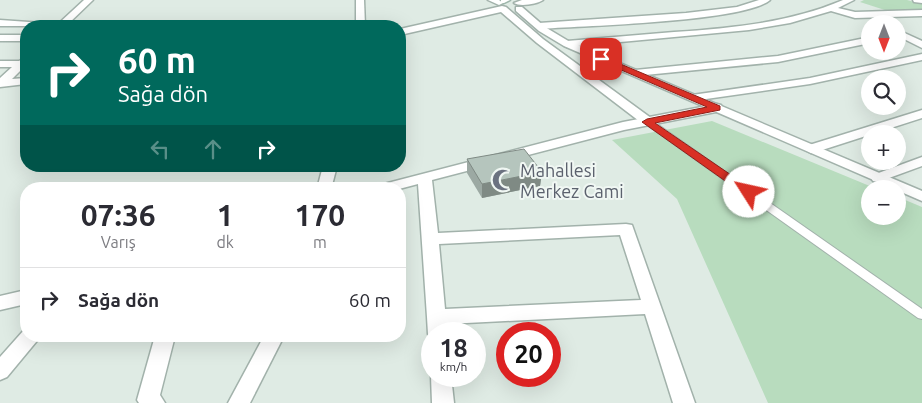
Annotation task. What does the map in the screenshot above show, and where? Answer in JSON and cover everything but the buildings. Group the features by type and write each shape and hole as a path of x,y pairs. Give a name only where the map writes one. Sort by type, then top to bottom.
{"street":[{"path":"67,20 89,0"},
{"path":"360,0 361,20"},
{"path":"406,30 506,3 539,0"},
{"path":"539,26 669,18 732,10 758,4 766,0"},
{"path":"536,38 567,44 736,30 790,21 832,9 850,0"},
{"path":"917,0 922,1"},
{"path":"506,3 567,44 922,196"},
{"path":"506,3 536,38 647,122"},
{"path":"832,9 861,17"},
{"path":"854,15 922,13"},
{"path":"0,23 20,24"},
{"path":"906,37 922,45"},
{"path":"0,38 20,38"},
{"path":"635,73 778,59 861,42"},
{"path":"692,98 810,81 922,57"},
{"path":"0,64 20,62"},
{"path":"0,83 20,66"},
{"path":"0,83 20,81"},
{"path":"406,182 647,122 717,108"},
{"path":"811,149 922,114"},
{"path":"878,178 922,162"},
{"path":"425,177 437,322"},
{"path":"430,239 626,229 684,403"},
{"path":"0,303 20,298"},
{"path":"482,322 653,307"},
{"path":"0,370 26,342"},
{"path":"154,403 148,400 163,342"},
{"path":"239,403 271,342"},
{"path":"442,387 443,403"}],"lane":[{"path":"647,122 922,315"}],"green space":[{"path":"864,0 907,0 922,4 922,12 891,12 860,2"},
{"path":"712,121 861,182 861,225 906,225 906,200 922,207 922,403 768,403 677,199 612,140"}],"place":[{"name":"Mahallesi Merkez Cami","path":"503,180"}],"route":[{"path":"601,59 717,108 647,122 749,192"}]}
